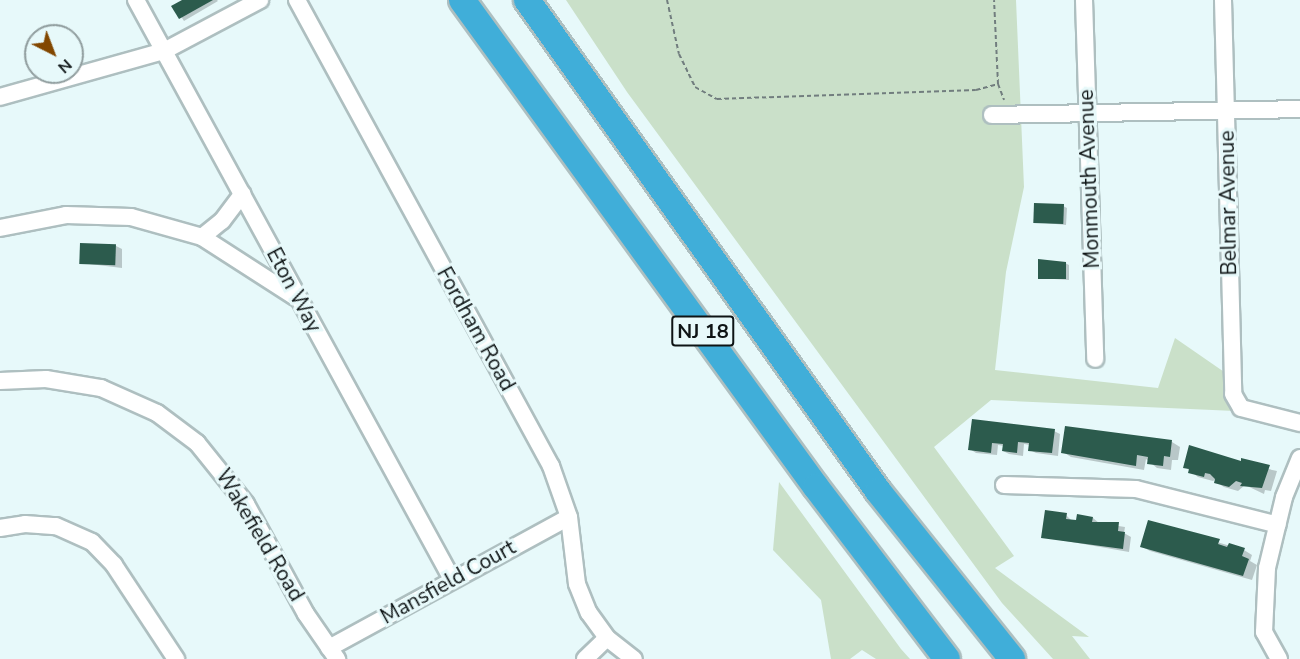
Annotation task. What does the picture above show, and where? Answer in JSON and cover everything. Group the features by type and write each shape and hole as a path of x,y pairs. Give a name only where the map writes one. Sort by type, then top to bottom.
{"highway":[{"name":"NJ 18","path":"462,0 816,487 947,659"},
{"name":"NJ 18","path":"527,0 872,481 943,577 1012,659"}],"street":[{"name":"Eton Way","path":"136,0 296,298 452,579"},
{"path":"0,97 164,51 260,0"},
{"name":"Fordham Road","path":"297,0 551,466 569,518 577,584 589,613 607,639 634,659"},
{"name":"Monmouth Avenue","path":"1084,0 1095,359"},
{"name":"Belmar Avenue","path":"1223,0 1233,394 1237,406 1300,423"},
{"path":"992,115 1300,109"},
{"path":"202,237 222,221 242,194"},
{"path":"0,228 48,217 102,214 141,219 202,237 296,298"},
{"name":"Wakefield Road","path":"0,381 46,379 101,388 177,426 229,478 333,654"},
{"path":"1279,659 1264,632 1267,568 1278,525 1300,458"},
{"path":"1004,485 1136,489 1278,525"},
{"name":"Mansfield Court","path":"333,654 452,579 569,518"},
{"path":"0,528 25,524 56,526 92,542 114,565 176,659"},
{"path":"585,659 607,639"}],"path":[{"path":"667,0 679,54 695,87 717,99 976,90 998,84 994,0"}],"green space":[{"path":"566,0 1016,0 1024,187 1006,272 995,370 1158,388 1175,338 1230,376 1235,411 991,400 934,447 1014,556 995,568 1089,637 1072,636 1090,659 1053,659 1002,603 627,92"},
{"path":"779,482 910,659 876,659 862,650 850,659 831,659 821,600 773,550"}],"building":[{"path":"182,0 213,0 179,19 171,6"},
{"path":"1034,203 1064,204 1063,224 1033,223"},
{"path":"80,243 116,244 115,265 79,264"},
{"path":"1038,259 1066,262 1066,279 1038,279"},
{"path":"972,419 1055,429 1052,453 1028,451 1029,443 1018,442 1017,453 1002,451 1003,444 992,443 991,453 968,450"},
{"path":"1065,426 1172,440 1170,457 1164,456 1163,466 1147,464 1148,457 1137,455 1136,466 1061,453"},
{"path":"1189,445 1241,461 1241,458 1270,465 1262,488 1240,486 1242,483 1236,481 1229,487 1214,483 1215,479 1210,474 1205,473 1204,477 1188,473 1189,469 1183,468"},
{"path":"1045,510 1067,513 1066,519 1076,520 1077,514 1093,517 1092,522 1119,522 1118,531 1125,532 1123,549 1041,538"},
{"path":"1148,520 1220,539 1218,544 1227,547 1229,543 1245,548 1242,556 1249,559 1243,576 1140,547"}]}
